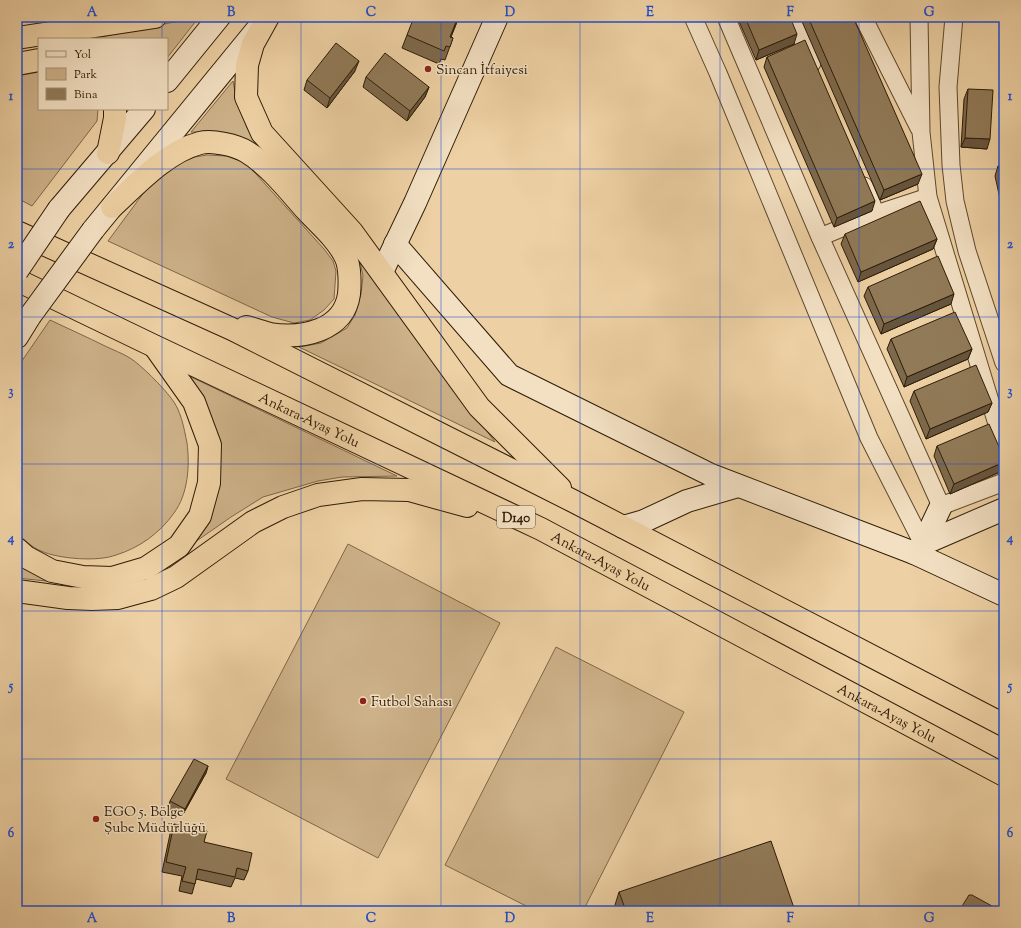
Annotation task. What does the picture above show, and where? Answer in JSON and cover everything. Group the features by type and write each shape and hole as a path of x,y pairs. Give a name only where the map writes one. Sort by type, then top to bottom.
{"highway":[{"path":"17,38 155,17"},
{"path":"268,17 253,44 247,65 246,97 262,133 352,232 479,407 573,501"},
{"path":"17,64 38,60"},
{"path":"108,153 115,118 115,110"},
{"path":"112,207 147,174 179,151 201,143 225,144 246,152 266,167 336,242 347,258 350,284 348,303 338,318 326,327 311,333 292,335 270,334 180,306"},
{"path":"17,232 232,329 573,501 1004,725"},
{"name":"Ankara-Ayaş Yolu","path":"17,280 541,529 1004,774"},
{"path":"17,549 26,557 52,571 83,577 112,578 146,568 179,546 200,516 209,483 210,445 194,402 154,346"},
{"path":"17,591 68,598 92,599 118,598 151,589 176,576 253,522 283,506 318,495 362,489 409,490 541,529"}],"street":[{"path":"168,80 219,17"},
{"path":"17,337 30,316 93,230 268,17"},
{"path":"382,272 418,196 497,17"},
{"path":"693,17 718,73 869,438 919,549"},
{"path":"726,17 820,237 940,506"},
{"path":"792,17 817,76"},
{"path":"863,17 921,132"},
{"path":"919,17 921,132 928,198 1004,447"},
{"path":"954,17 948,87 950,165 955,201 967,251 1004,363"},
{"path":"17,271 59,209 143,110"},
{"path":"858,170 876,214"},
{"path":"820,237 876,214 928,198"},
{"path":"395,244 509,375 711,475 738,486 919,549 1004,595"},
{"path":"919,549 940,506 1004,482"},
{"path":"623,527 644,520 687,501 738,486"},
{"path":"919,549 1004,509"}],"green space":[{"path":"199,17 168,57 168,38 95,38"},
{"path":"38,72 38,110 98,110 97,121 32,206 17,198 17,76"},
{"path":"233,81 236,97 247,128 264,150 238,137 220,132 191,132"},
{"path":"207,155 227,156 246,163 324,249 333,261 336,271 334,299 324,310 310,320 294,323 272,317 108,241 159,172 188,158"},
{"path":"359,257 495,442 299,347 321,343 347,328 355,315 361,294 363,276"},
{"path":"50,320 135,361 152,376 171,398 180,414 183,425 187,443 188,470 185,489 179,505 162,527 148,539 125,552 108,557 78,559 49,554 35,548 17,533 17,368"},
{"path":"185,374 397,476 342,477 318,481 263,497 231,517 152,572 210,491"},
{"name":"Futbol Sahası","path":"348,544 500,623 378,858 226,779"},
{"path":"17,564 26,570 75,584 17,578"},
{"path":"556,647 684,712 583,911 536,911 445,865"}],"building":[{"path":"414,17 458,17 450,37 453,38 450,47 446,46 444,51 407,35"},
{"path":"745,17 790,17 797,34 759,50"},
{"path":"808,17 853,17 922,174 884,190"},
{"path":"805,40 875,201 837,218 767,57"},
{"path":"336,43 359,61 330,98 307,80"},
{"path":"385,53 429,87 410,111 366,77"},
{"path":"968,89 993,90 990,139 965,138"},
{"path":"1004,165 1004,191 998,166"},
{"path":"920,201 937,239 861,272 845,234"},
{"path":"938,256 954,294 884,324 868,287"},
{"path":"955,312 972,349 907,377 891,339"},
{"path":"976,365 992,403 930,429 914,391"},
{"path":"989,424 1004,458 1004,462 954,484 937,446"},
{"path":"194,759 208,766 185,809 170,801"},
{"path":"174,824 207,831 204,842 252,853 248,871 237,868 235,877 198,869 195,884 182,881 186,867 166,862"},
{"path":"771,841 795,911 626,911 619,892"},
{"path":"969,895 972,895 1001,911 959,911"}],"place":[{"name":"Sincan İtfaiyesi","path":"428,69"},
{"name":"Futbol Sahası","path":"363,701"},
{"name":"EGO 5. Bölge Şube Müdürlüğü","path":"96,819"}]}
